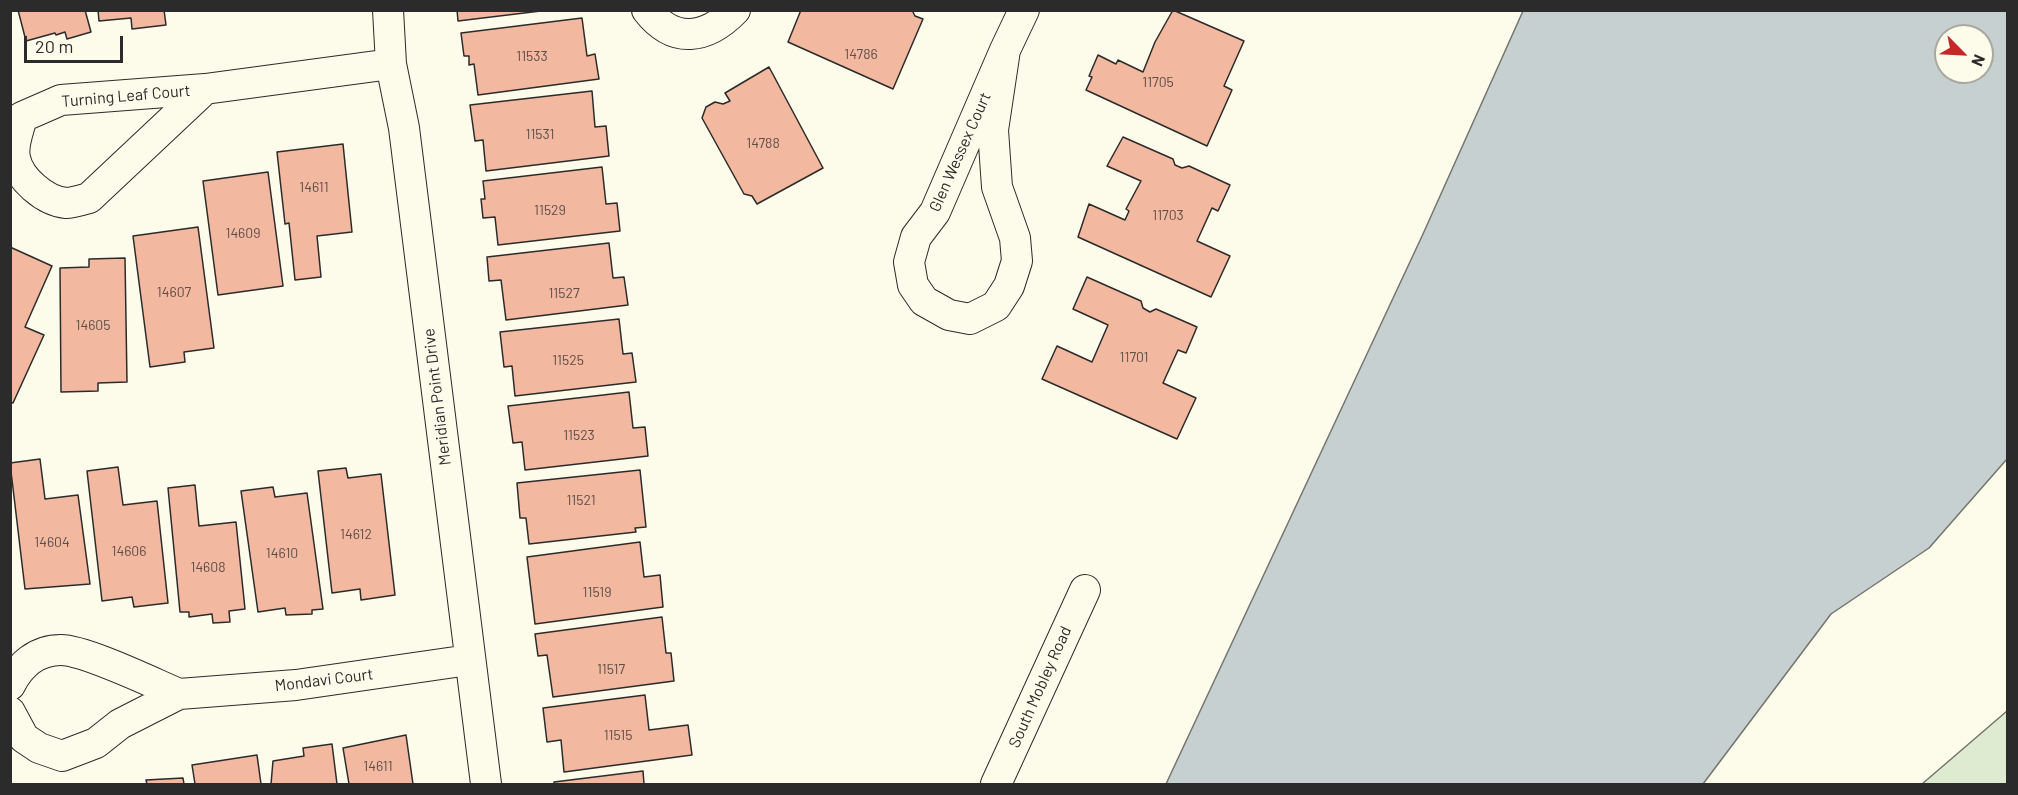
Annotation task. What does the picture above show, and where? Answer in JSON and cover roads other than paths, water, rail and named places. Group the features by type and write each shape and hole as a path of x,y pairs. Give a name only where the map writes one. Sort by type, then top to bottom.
{"street":[{"name":"Meridian Point Drive","path":"388,10 391,64 404,128 486,784"},
{"path":"647,10 666,28 682,34 699,35 717,27 735,10"},
{"name":"Glen Wessex Court","path":"1005,50 993,130 998,187 1015,238 1017,261 1009,286 996,306 970,319 949,315 924,301 913,285 909,262 916,237 934,212 1005,50 1024,10"},
{"name":"Turning Leaf Court","path":"205,89 89,198 67,203 48,197 28,183 15,159 16,138 22,117 61,100 205,89 391,64"},
{"name":"South Mobley Road","path":"996,784 1085,590"},
{"name":"Mondavi Court","path":"10,685 17,671 28,660 60,650 79,653 179,694"},
{"name":"Mondavi Court","path":"10,712 24,738 39,748 62,756 96,743 120,724 179,694 296,685 469,660"}]}
